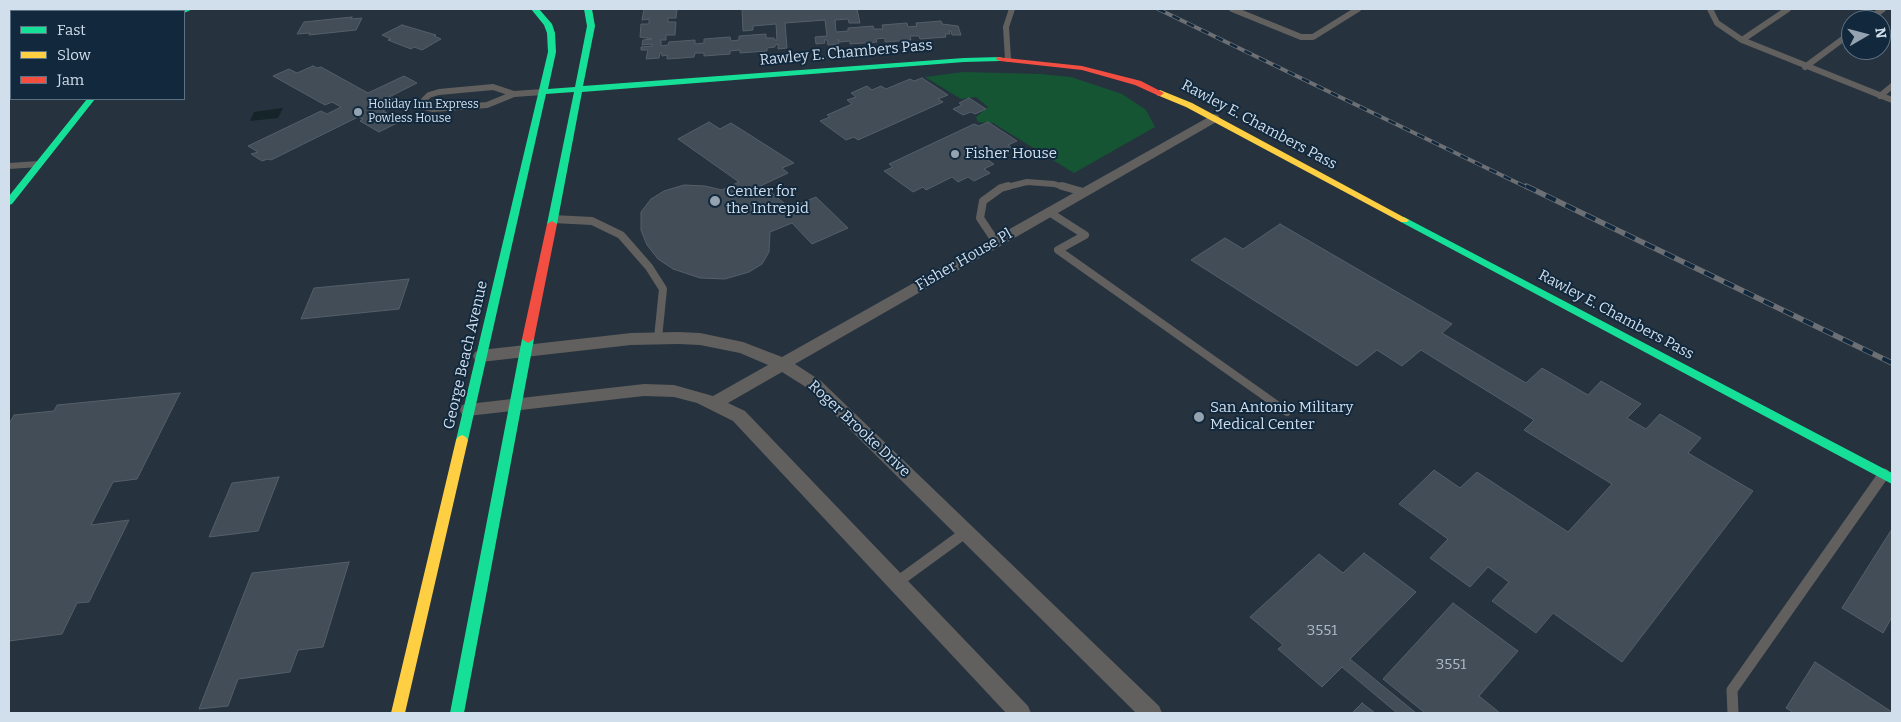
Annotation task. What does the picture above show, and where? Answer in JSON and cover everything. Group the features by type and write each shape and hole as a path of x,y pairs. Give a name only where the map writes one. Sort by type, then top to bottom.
{"street":[{"name":"George Beach Avenue","path":"398,713 543,92 553,42 548,24 535,9"},
{"path":"457,713 525,351 580,89 591,26 588,9"},
{"name":"Rawley E. Chambers Pass","path":"543,92 950,60 1008,59 1109,74 1163,92 1214,118 1888,476"},
{"path":"9,202 90,100"},
{"name":"Fisher House Pl","path":"714,404 1214,118"},
{"name":"Roger Brooke Drive","path":"481,356 658,338 700,339 722,343 763,355 783,364 815,385 1151,713"},
{"path":"468,410 644,390 674,391 702,398 739,416 1020,713"}],"lane":[{"path":"1008,59 1006,27 1012,9"},
{"path":"1232,9 1301,37 1313,37 1358,9"},
{"path":"1710,9 1717,23 1742,40 1805,67 1892,100"},
{"path":"1742,40 1788,9"},
{"path":"1805,67 1841,40"},
{"path":"1880,96 1892,86"},
{"path":"514,94 493,87 439,92 429,95 424,100 426,107 433,109 487,105 514,94 543,92"},
{"path":"9,166 40,164"},
{"path":"996,242 980,218 983,201 1001,188 1028,182 1054,184 1083,192"},
{"path":"1049,212 1085,235 1058,250 1287,412"},
{"path":"553,219 592,221 621,236 643,260 663,289 658,338"},
{"path":"1732,713 1732,690 1888,476"},
{"path":"896,583 966,532"}],"green space":[{"path":"963,72 1040,74 1071,77 1122,94 1146,110 1155,127 1074,173 993,123 978,122 976,117 988,107 976,97 961,99 925,77"}],"shaded area":[{"path":"283,108 278,118 250,121 254,112"}],"building":[{"path":"644,9 677,9 676,18 668,18 668,22 676,22 675,35 666,35 666,40 661,40 661,46 668,45 669,42 695,40 695,44 704,43 704,39 730,37 731,41 739,40 739,36 766,34 766,38 777,40 776,24 753,26 753,30 743,31 742,9 857,9 860,23 849,23 848,19 835,20 836,32 848,31 848,28 873,26 874,29 883,29 882,25 907,23 908,27 917,26 916,23 941,21 942,24 958,26 961,35 952,35 951,31 949,31 950,34 945,34 946,37 920,39 919,36 910,36 911,40 885,42 885,38 876,39 877,42 850,44 850,41 840,42 838,39 839,44 828,45 827,40 824,40 825,43 816,44 815,37 827,36 825,20 785,23 787,48 778,49 778,44 775,47 767,48 767,51 740,53 740,50 730,51 730,54 704,56 704,53 695,53 694,57 667,59 667,55 662,56 662,53 660,53 659,58 646,59 648,50 641,50 641,47 652,46 652,44 642,45 643,40 652,39 640,37 641,24 649,24 649,19 642,20"},
{"path":"352,17 351,19 362,18 356,30 309,35 310,33 297,34 304,22"},
{"path":"402,25 436,35 434,36 441,39 422,50 414,47 411,49 388,40 391,39 382,35"},
{"name":"Holiday Inn Express Powless House","path":"313,66 321,67 368,93 404,76 417,83 389,97 395,100 392,106 383,111 401,121 379,132 360,121 363,119 358,117 271,160 262,161 251,154 258,152 248,146 321,111 327,114 341,107 332,102 325,105 273,76 289,69 297,73"},
{"path":"922,78 948,95 938,99 943,102 858,140 854,137 846,140 820,121 830,117 827,115 852,104 847,100 856,97 851,93 867,86 872,90 881,86 886,89 910,79 914,81"},
{"path":"969,98 986,109 975,114 971,112 963,115 953,109 962,105 959,103"},
{"name":"Center for the Intrepid","path":"709,122 720,129 731,123 794,163 782,168 788,173 754,189 760,194 768,190 784,203 775,207 780,212 816,197 848,228 812,244 792,223 770,232 769,252 762,264 749,272 725,279 700,278 673,269 658,259 647,245 641,230 641,212 651,199 664,191 684,185 705,186 722,190 739,182 678,139"},
{"name":"Fisher House","path":"988,122 1017,141 1008,145 1012,148 988,160 994,164 984,169 990,173 974,181 968,177 958,182 952,177 926,190 923,187 913,192 884,171 893,167 889,164 974,124 979,126"},
{"path":"1280,224 1452,324 1442,333 1526,383 1542,368 1588,395 1601,381 1641,404 1627,418 1646,429 1660,414 1701,438 1688,453 1753,491 1622,662 1553,613 1536,633 1492,601 1509,582 1488,567 1470,587 1430,558 1448,539 1399,504 1434,470 1460,488 1477,472 1568,532 1612,484 1524,430 1534,420 1421,350 1402,366 1377,350 1357,366 1191,260 1225,238 1243,249"},
{"path":"409,279 399,309 301,319 314,288"},
{"path":"180,393 137,479 113,482 91,525 129,520 89,602 77,603 62,634 9,641 9,424 14,415 54,411 57,405"},
{"path":"279,477 258,531 209,537 232,483"},
{"path":"1892,529 1892,617 1883,633 1842,608"},
{"path":"1364,553 1416,592 1350,659 1416,713 1397,713 1342,667 1322,687 1278,649 1283,645 1250,617 1319,554 1343,573"},
{"path":"349,562 323,647 298,650 290,672 238,679 228,706 199,709 252,573"},
{"path":"1453,603 1518,651 1479,696 1500,713 1425,713 1383,679"},
{"path":"1815,662 1892,713 1794,713 1786,708"},
{"path":"1362,703 1375,713 1352,713"}],"railway":[{"path":"1158,9 1528,188"},
{"path":"1526,186 1892,363"}],"traffic: fast":[{"path":"185,11 189,9"},
{"path":"462,440 552,52 551,33 548,24 535,9"},
{"path":"552,224 591,26 588,9"},
{"path":"543,92 964,60 1000,59"},
{"path":"9,202 90,100"},
{"path":"1404,220 1892,479"},
{"path":"457,713 528,339"}],"traffic: slow":[{"path":"1160,93 1189,105 1404,220"},
{"path":"398,713 462,440"}],"traffic: jam":[{"path":"1000,59 1082,68 1138,83 1160,93"},
{"path":"528,339 552,224"}],"place":[{"name":"Holiday Inn Express Powless House","path":"358,112"},
{"name":"Fisher House","path":"955,154"},
{"name":"Center for the Intrepid","path":"715,201"},
{"name":"San Antonio Military Medical Center","path":"1199,417"}]}
